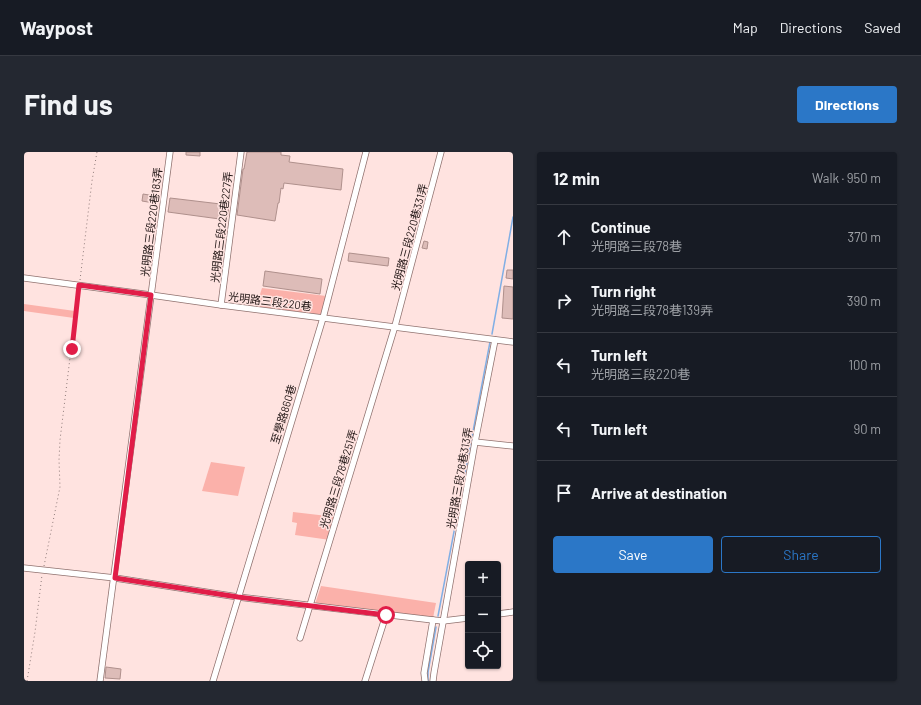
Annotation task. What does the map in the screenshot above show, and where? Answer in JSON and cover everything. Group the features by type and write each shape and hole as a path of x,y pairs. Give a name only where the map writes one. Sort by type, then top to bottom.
{"street":[{"name":"光明路三段220巷183弄","path":"100,681 115,578 170,152"},
{"name":"光明路三段220巷227弄","path":"221,305 241,152"},
{"name":"至學路860巷","path":"213,681 323,318 366,152"},
{"name":"光明路三段220巷331弄","path":"396,326 441,152"},
{"name":"光明路三段220巷","path":"24,278 221,305 513,342"},
{"name":"光明路三段78巷251弄","path":"300,638 396,326"},
{"name":"光明路三段78巷313弄","path":"433,681 475,442 495,340"},
{"path":"475,442 513,446"},
{"path":"24,568 115,578 238,597 386,615 443,621 465,618"},
{"path":"501,614 513,612"},
{"path":"365,681 386,615"},
{"path":"425,681 424,673 433,620"}],"path":[{"path":"27,681 43,570 60,487 60,440 92,181 97,152"}],"shaded area":[{"path":"262,288 326,296 322,315 256,307"},
{"path":"24,304 75,311 74,318 24,311"},
{"path":"211,462 245,467 238,496 202,491"},
{"path":"293,512 336,517 330,540 295,535 297,523 292,522"},
{"path":"321,586 436,603 433,618 315,604"}],"building":[{"path":"186,152 200,152 200,156 186,155"},
{"path":"247,152 281,152 281,155 290,156 289,162 343,169 341,190 284,183 283,189 281,188 275,221 237,215 243,169"},
{"path":"143,194 155,196 154,203 142,201"},
{"path":"170,198 229,205 227,220 168,212"},
{"path":"424,241 428,242 427,249 422,248"},
{"path":"349,253 389,258 388,266 348,261"},
{"path":"507,270 513,270 513,279 506,278"},
{"path":"265,271 322,279 320,294 263,286"},
{"path":"504,286 513,287 513,319 502,318"},
{"path":"106,667 121,669 120,679 105,678"}],"waterway":[{"path":"492,334 513,217"},
{"path":"438,616 490,342"},
{"path":"428,681 428,672 436,627"}],"route":[{"path":"72,349 79,285 151,295 115,578 238,597 386,615"}]}
